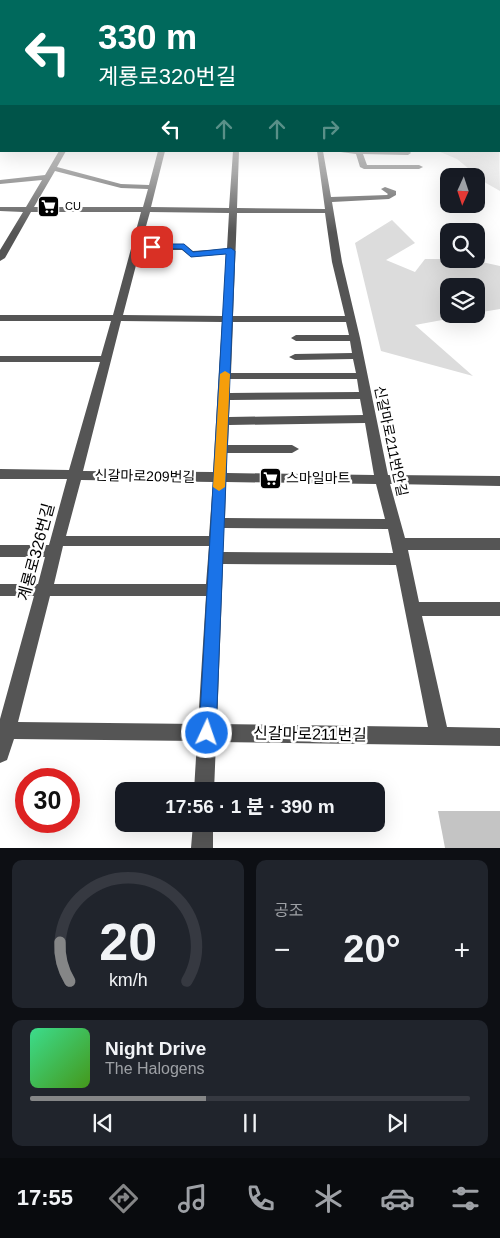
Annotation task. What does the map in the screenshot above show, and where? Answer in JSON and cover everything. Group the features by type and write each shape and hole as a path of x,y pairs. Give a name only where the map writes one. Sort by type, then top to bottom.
{"street":[{"path":"0,258 61,154"},
{"name":"계룡로326번길","path":"0,754 3,730 56,546 161,154"},
{"path":"204,782 236,154"},
{"name":"신갈마로211번안길","path":"320,154 337,262 351,319 382,479 400,551 439,736"},
{"path":"360,154 364,167 419,167"},
{"path":"53,168 120,186 152,187"},
{"path":"0,182 48,177"},
{"path":"0,209 233,210 329,206 389,197 393,193 385,189"},
{"path":"136,246 184,247 191,254 231,251"},
{"path":"0,318 351,319"},
{"path":"296,338 355,338"},
{"path":"295,356 358,356"},
{"path":"0,359 106,360"},
{"path":"225,376 362,376"},
{"path":"224,397 366,395"},
{"path":"222,421 370,419"},
{"path":"221,449 292,449"},
{"name":"신갈마로209번길","path":"0,474 500,481"},
{"path":"217,523 393,524"},
{"path":"0,551 56,546 216,541"},
{"path":"216,558 400,551 500,544"},
{"path":"0,590 214,590"},
{"path":"412,609 500,609"},
{"name":"신갈마로211번길","path":"3,730 500,736"},
{"path":"202,848 203,832"}],"shaded area":[{"path":"444,154 499,154 500,191 485,182 485,168 468,168 457,159"},
{"path":"392,220 415,243 386,260 415,272 425,259 440,259 440,268 485,268 485,263 500,266 500,309 485,312 485,278 440,278 440,320 415,325 473,376 381,351 355,243"}],"building":[{"path":"438,811 500,811 500,848 445,848"}],"slow traffic":[{"path":"219,487 225,374"}],"place":[{"name":"CU","path":"49,206"},
{"name":"스마일마트","path":"270,478"}],"route":[{"path":"152,247 184,247 191,254 231,251 207,733"}]}
